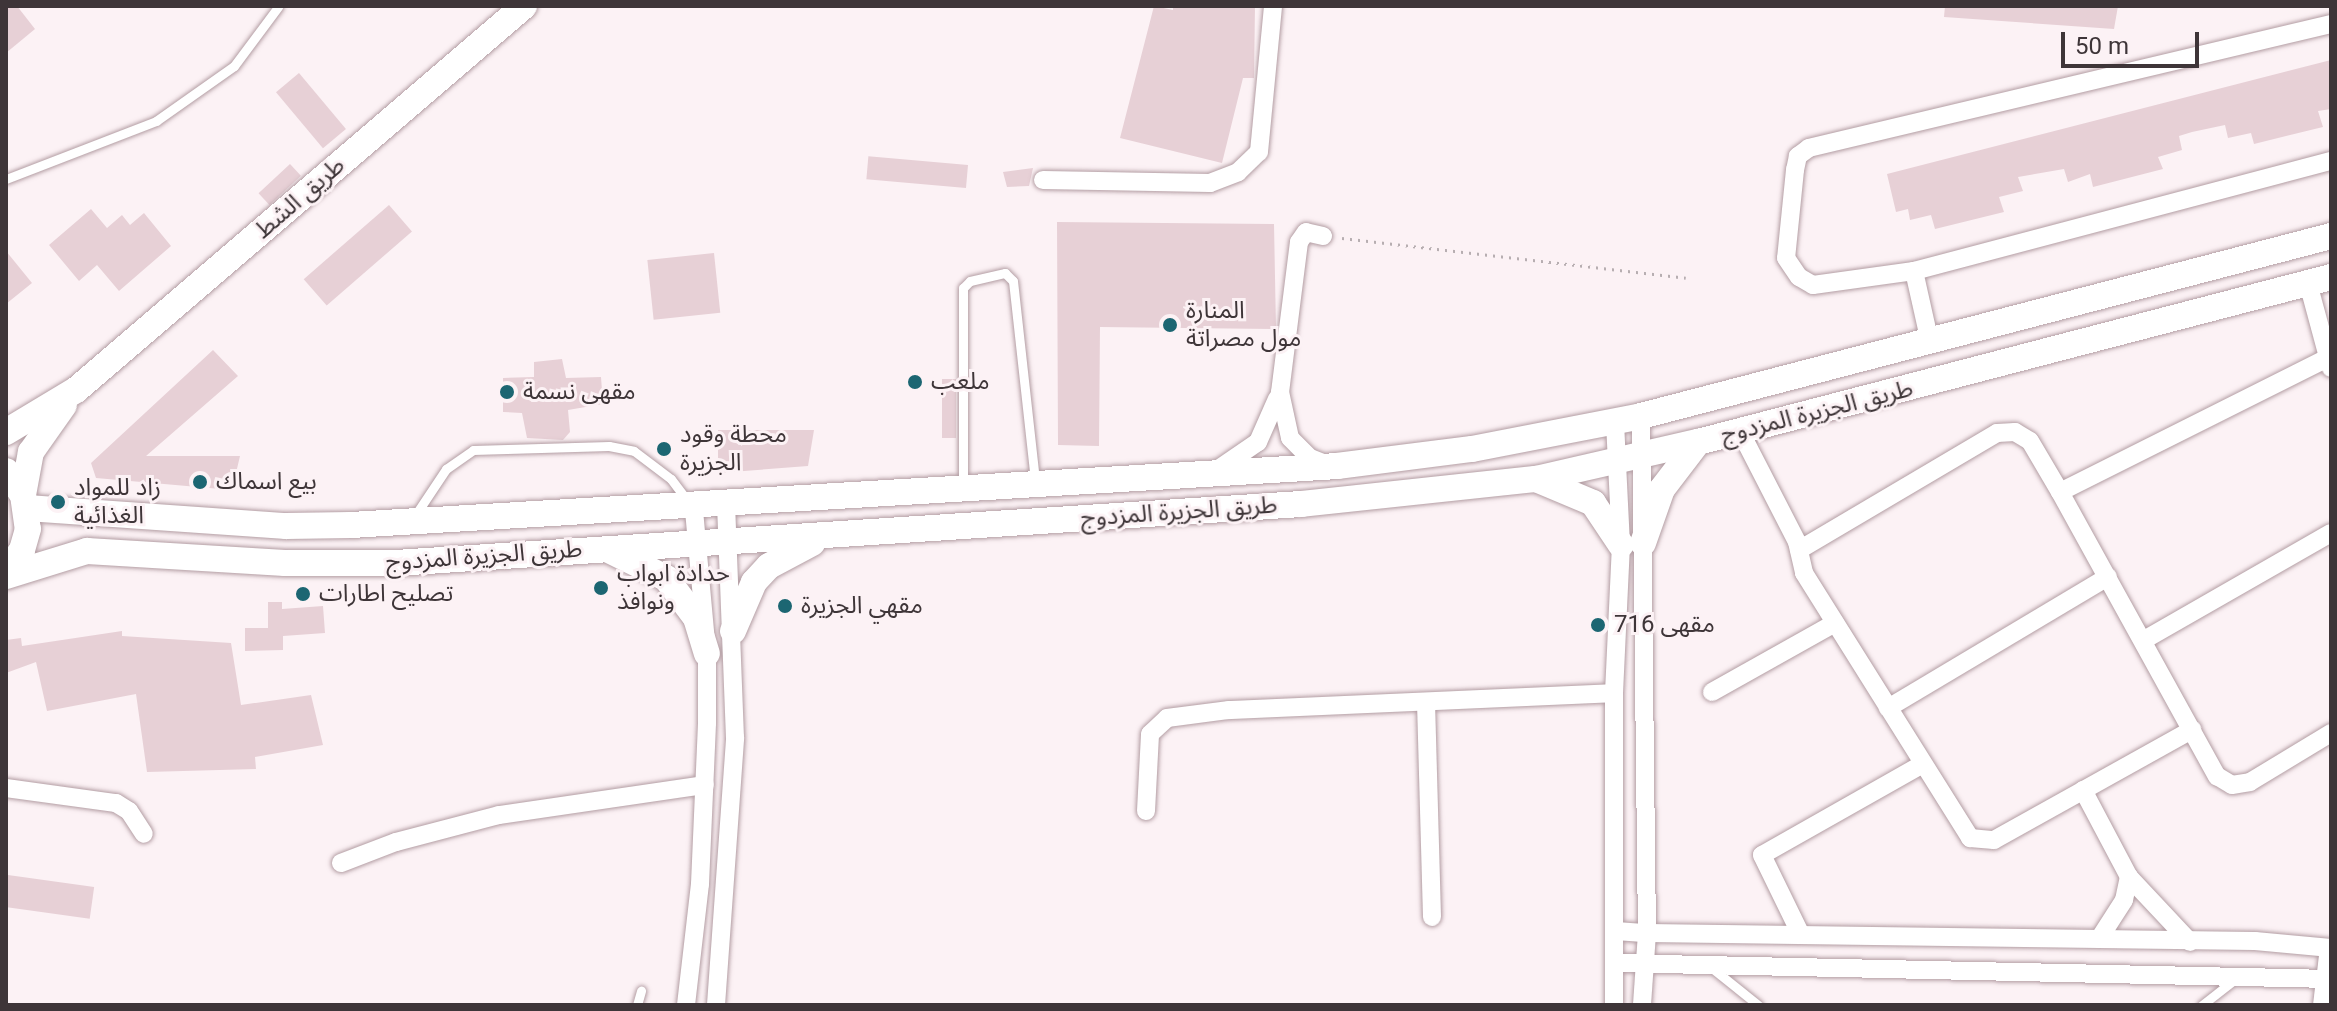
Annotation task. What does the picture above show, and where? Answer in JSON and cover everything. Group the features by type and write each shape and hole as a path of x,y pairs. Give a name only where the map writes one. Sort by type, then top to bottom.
{"main road":[{"name":"طريق الشط","path":"76,390 524,6"},
{"name":"طريق الجزيرة المزدوج","path":"25,502 286,526 411,523 694,509 963,487 1337,466 1472,449 1641,416 1929,338 2331,236"},
{"name":"طريق الجزيرة المزدوج","path":"6,574 87,551 339,563 727,540 823,539 1301,504 1536,479 1698,442 2320,280"},
{"path":"6,432 76,390"},
{"path":"6,574 22,550 31,452 76,390"},
{"path":"1536,479 1593,503 1632,544 1662,489 1698,442"},
{"path":"6,471 25,502"},
{"path":"733,631 754,582 769,566 823,539"},
{"path":"605,548 666,578 696,618 707,653"}],"street":[{"path":"1043,180 1210,183 1238,172 1259,152 1273,6"},
{"path":"2331,24 1809,148 1798,156 1786,258 1799,277 1813,285 1914,271 2331,161"},
{"path":"1188,476 1233,464 1268,426 1280,392 1299,242 1306,232 1323,236"},
{"path":"1914,271 1929,338"},
{"path":"2060,492 2330,363 2320,280"},
{"path":"1280,392 1290,438 1310,458 1337,466"},
{"path":"1614,1005 1614,693 1644,455 1641,416"},
{"path":"1615,422 1616,461 1632,544 1647,933 1642,1005"},
{"path":"1740,431 1799,550 1801,566 1964,832 1983,842 2192,730"},
{"path":"1799,550 1997,433 2015,432 2030,441 2060,492 2217,776 2232,785 2250,782 2331,733"},
{"path":"716,1005 735,738 726,505"},
{"path":"686,1005 705,785 707,653 694,509"},
{"path":"2144,640 2331,533"},
{"path":"1888,708 2108,577"},
{"path":"1712,692 1835,623"},
{"path":"1146,811 1150,734 1167,718 1229,710 1614,693"},
{"path":"1426,702 1432,917"},
{"path":"1801,935 1762,855 1923,764"},
{"path":"341,863 396,842 499,815 705,785"},
{"path":"6,788 116,803 129,811 144,834"},
{"path":"2083,790 2129,877 2190,942"},
{"path":"2099,939 2124,900 2129,877"},
{"path":"1616,931 2099,939 2330,948 2322,1005"},
{"path":"1615,963 1712,968 2241,974 2327,979"}],"lane":[{"path":"6,179 156,121 234,66 278,7"},
{"path":"963,487 963,288 970,281 1005,273 1013,281 1035,484"},
{"path":"411,523 446,469 473,450 609,446 634,451 671,479 694,509"},
{"path":"1712,968 1758,1005"},
{"path":"2202,1005 2241,974"},
{"path":"637,1005 641,991"}],"path":[{"path":"1323,236 1686,278"}],"building":[{"path":"6,6 17,6 35,29 6,53"},
{"path":"1154,6 1173,10 1173,6 1255,6 1254,78 1243,78 1222,163 1120,138"},
{"path":"1945,6 2118,6 2114,29 1944,17"},
{"path":"2331,60 2331,109 2318,111 2323,127 2254,144 2251,133 2228,138 2225,125 2192,132 2179,136 2182,150 2158,157 2163,169 2093,187 2090,174 2068,182 2064,169 2018,177 2023,191 1999,197 2004,212 1935,229 1931,215 1910,220 1908,209 1896,212 1887,174"},
{"path":"299,73 346,129 323,148 276,92"},
{"path":"868,156 968,165 966,188 866,179"},
{"path":"290,164 301,176 269,205 259,193"},
{"path":"1033,168 1029,186 1007,187 1003,172"},
{"path":"389,205 412,231 327,306 304,279"},
{"path":"91,209 107,228 122,215 130,225 144,213 171,246 119,291 97,265 79,281 49,245"},
{"path":"1057,222 1274,224 1276,329 1100,327 1099,446 1058,445"},
{"path":"6,251 32,283 6,304"},
{"path":"714,253 720,313 654,320 647,260"},
{"path":"213,350 238,376 146,456 240,456 232,490 96,478 91,463"},
{"path":"562,359 566,378 601,377 603,404 568,410 570,432 563,440 527,438 522,413 503,412 503,378 534,377 534,362"},
{"path":"942,379 956,379 956,438 942,438"},
{"path":"718,430 814,430 808,466 718,473"},
{"path":"268,602 282,602 282,609 323,606 325,633 283,636 283,650 245,651 245,628 268,628"},
{"path":"122,631 122,636 231,643 241,705 311,695 323,745 255,757 256,769 147,772 136,694 47,711 36,662 6,673 6,640 21,638 22,646"},
{"path":"8,875 94,887 90,919 6,907"}],"place":[{"name":"المنارة مول مصراتة","path":"1170,325"},
{"name":"ملعب","path":"915,382"},
{"name":"مقهى نسمة","path":"507,392"},
{"name":"محطة وقود الجزيرة","path":"664,449"},
{"name":"بيع اسماك","path":"200,482"},
{"name":"زاد للمواد الغذائية","path":"58,502"},
{"name":"حدادة ابواب ونوافذ","path":"601,588"},
{"name":"تصليح اطارات","path":"303,594"},
{"name":"مقهي الجزيرة","path":"785,606"},
{"name":"مقهى 716","path":"1598,625"}]}
